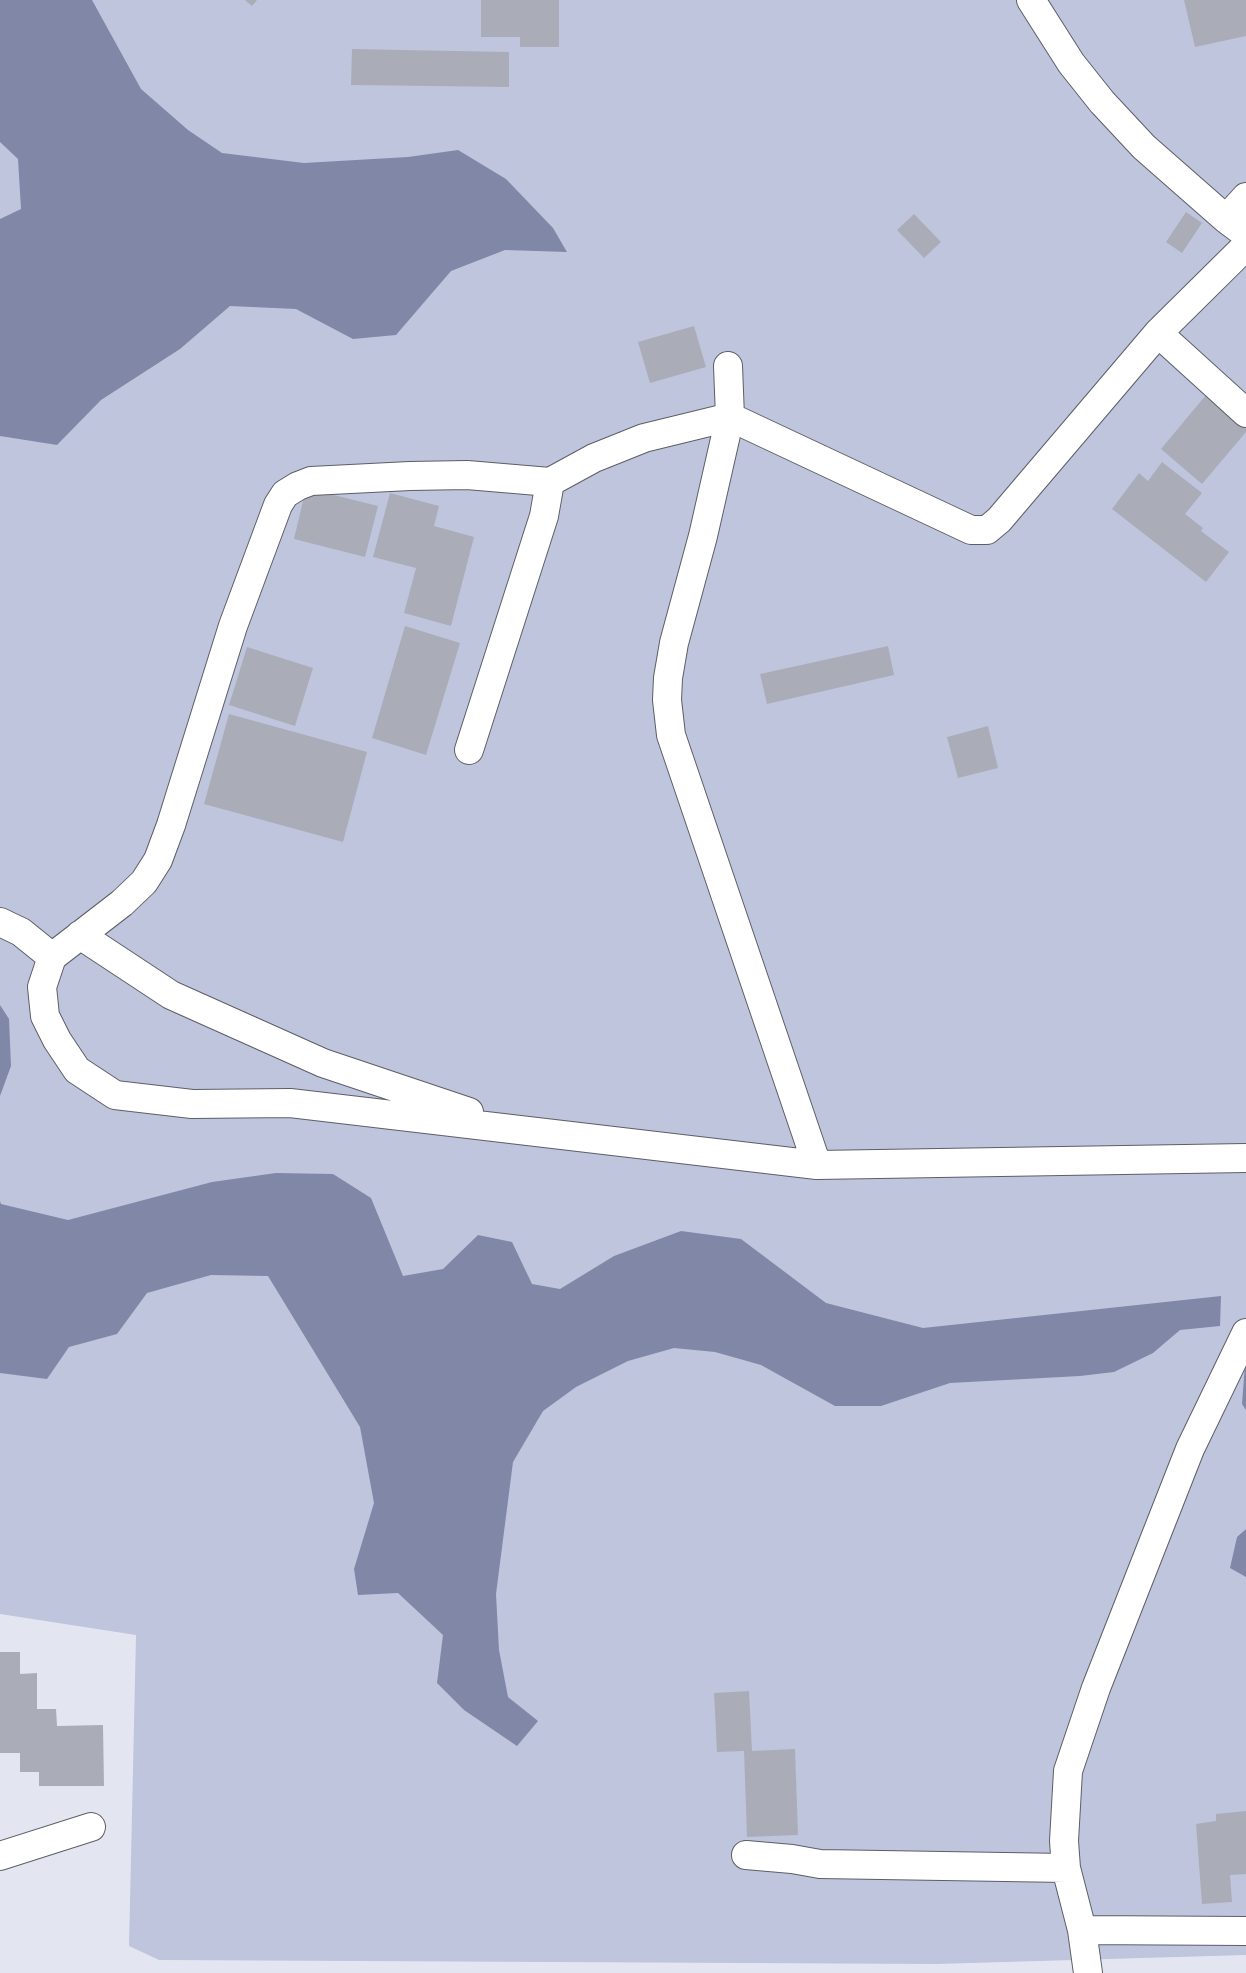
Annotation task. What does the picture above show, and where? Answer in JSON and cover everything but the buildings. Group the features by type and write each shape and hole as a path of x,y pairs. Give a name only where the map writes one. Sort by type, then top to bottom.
{"lane":[{"path":"1031,0 1071,63 1102,102 1144,148 1236,227 1246,197"},
{"path":"1246,246 1158,333 999,520 987,530 971,530 730,417 644,438 594,458 550,482 467,475 410,476 311,481 285,494 278,505 233,626 171,825 158,860 144,882 122,902 52,957 42,987 45,1016 57,1040 77,1070 114,1096 192,1104 290,1103 817,1165 1246,1158"},
{"path":"1158,333 1246,413"},
{"path":"728,366 730,417 703,536 674,643 666,700 670,735 817,1165"},
{"path":"469,750 544,516 550,482"},
{"path":"0,922 22,932 52,957"},
{"path":"80,935 171,995 323,1064 525,1131"},
{"path":"1088,1973 1082,1930 1066,1868 1064,1841 1068,1771 1096,1688 1190,1449 1246,1333"},
{"path":"0,1856 92,1827"},
{"path":"746,1855 792,1859 820,1864 1066,1868"},
{"path":"1082,1930 1246,1931"}],"shaded area":[{"path":"0,0 1246,0 1246,1955 936,1964 159,1960 129,1946 136,1635 0,1614"},
{"path":"0,0 92,0 141,89 188,130 222,153 304,163 408,157 458,150 506,179 553,228 567,252 505,250 451,271 396,335 353,339 296,309 230,306 180,349 101,400 57,445 0,436 0,219 21,209 18,159 0,142"},
{"path":"0,1005 9,1019 11,1066 0,1096"},
{"path":"276,1173 333,1174 371,1198 403,1276 443,1269 478,1235 512,1242 532,1284 560,1289 614,1256 681,1231 741,1239 826,1303 923,1328 1221,1296 1220,1326 1180,1330 1153,1353 1114,1372 1080,1376 950,1383 881,1406 835,1406 761,1365 715,1352 674,1348 628,1361 576,1387 543,1411 513,1462 496,1594 499,1650 508,1697 538,1721 517,1746 464,1710 437,1683 443,1635 398,1593 358,1595 354,1569 374,1503 360,1427 268,1276 211,1275 147,1293 117,1334 69,1347 47,1379 0,1373 0,1201 1,1204 68,1220 212,1182"},
{"path":"1246,1351 1246,1410 1242,1404"},
{"path":"1246,1529 1246,1577 1230,1568 1237,1537"}]}
